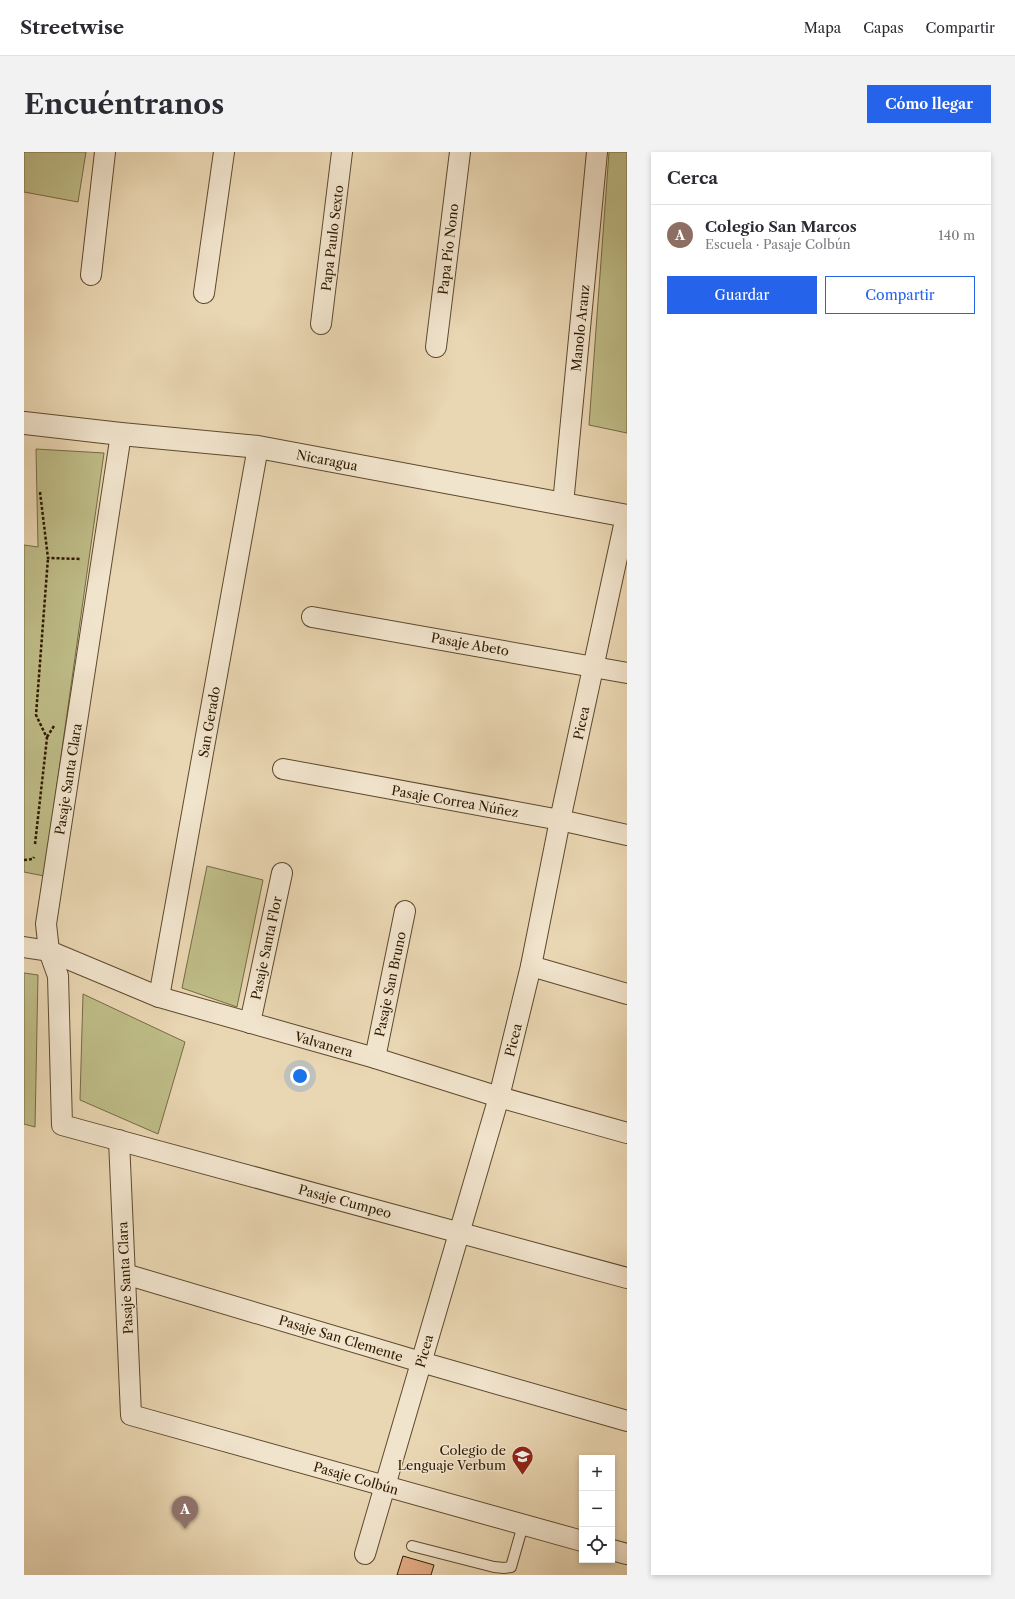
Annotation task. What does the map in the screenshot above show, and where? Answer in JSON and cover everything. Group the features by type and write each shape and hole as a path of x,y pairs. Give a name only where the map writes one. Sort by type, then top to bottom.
{"street":[{"path":"91,275 105,152"},
{"path":"204,293 224,152"},
{"name":"Papa Paulo Sexto","path":"321,324 342,152"},
{"name":"Papa Pío Nono","path":"436,347 460,152"},
{"name":"Manolo Aranz","path":"563,504 597,152"},
{"name":"Nicaragua","path":"24,423 258,447 627,516"},
{"name":"Pasaje Santa Clara","path":"62,1125 58,976 49,951 46,924 121,434"},
{"name":"San Gerado","path":"160,997 258,447"},
{"name":"Picea","path":"365,1554 499,1098 531,966 560,820 627,516"},
{"name":"Pasaje Abeto","path":"312,616 627,673"},
{"name":"Pasaje Correa Núñez","path":"283,769 560,820 627,835"},
{"name":"Pasaje Santa Flor","path":"250,1023 282,873"},
{"name":"Pasaje San Bruno","path":"375,1058 405,910"},
{"name":"Valvanera","path":"24,947 49,951 160,997 375,1058 499,1098 627,1133"},
{"path":"531,966 627,994"},
{"name":"Pasaje Cumpeo","path":"62,1125 627,1278"},
{"name":"Pasaje Santa Clara","path":"119,1140 131,1415"},
{"name":"Pasaje San Clemente","path":"125,1274 421,1362 627,1421"},
{"name":"Pasaje Colbún","path":"131,1415 579,1540"},
{"path":"615,1551 627,1554"}],"lane":[{"path":"412,1546 494,1567 511,1567 523,1525"}],"path":[{"path":"24,860 34,859 47,738 36,715 48,558 40,492"},
{"path":"48,558 102,559"}],"shaded area":[{"path":"24,152 86,152 78,202 24,192"},
{"path":"609,152 627,152 627,433 589,425"},
{"path":"36,449 104,453 44,876 24,872 24,545 38,547"},
{"path":"207,866 263,880 237,1007 182,988"},
{"path":"24,973 38,975 35,1127 24,1124"},
{"path":"83,994 185,1042 158,1134 80,1100"}],"building":[{"path":"403,1556 434,1565 431,1575 397,1575"}],"place":[{"name":"Colegio de Lenguaje Verbum","path":"522,1476"},
{"name":"Colegio San Marcos","path":"185,1529"}]}
